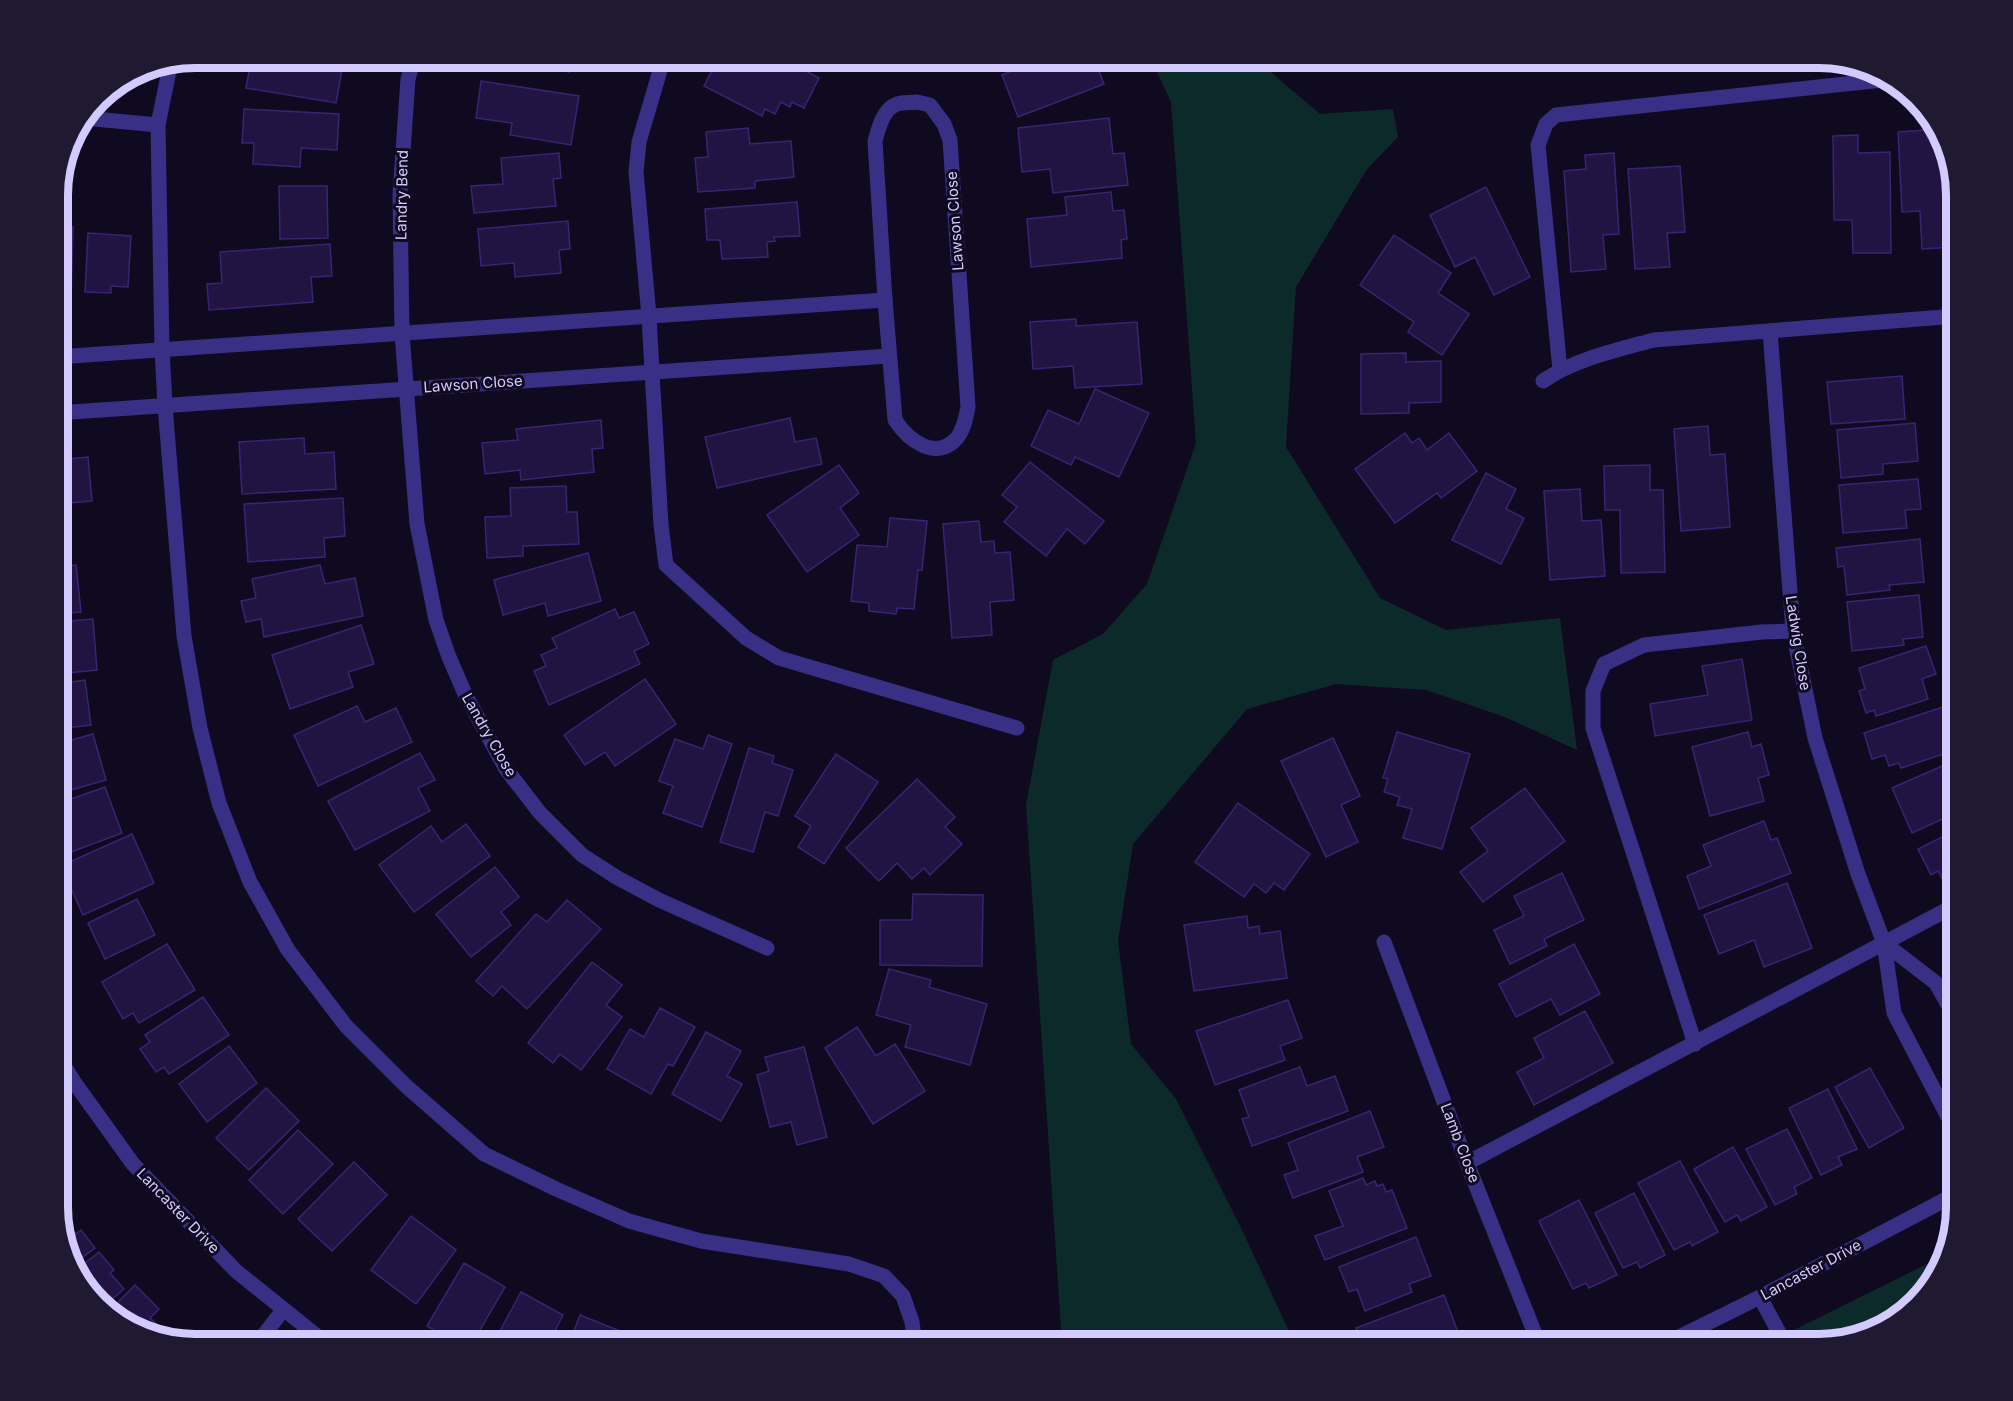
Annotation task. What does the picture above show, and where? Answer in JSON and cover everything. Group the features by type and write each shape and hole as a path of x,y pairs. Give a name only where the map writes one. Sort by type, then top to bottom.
{"street":[{"name":"Landry Bend","path":"407,389 402,334 400,194 408,79 411,68"},
{"path":"661,68 639,142 636,172 649,316 661,525 666,565 746,638 779,658 1017,728"},
{"path":"169,70 158,125 162,349 184,636 200,728 219,803 250,882 288,950 346,1026 406,1086 484,1154 629,1221 701,1241 849,1264 884,1275 903,1296 914,1334"},
{"path":"1560,370 1538,145 1546,124 1556,116 1875,81"},
{"name":"Lawson Close","path":"917,102 930,105 944,124 950,140 968,407 965,424 956,439 942,447 928,448 913,441 902,432 895,420 885,300 875,141 879,124 886,113 897,104 917,102"},
{"path":"93,119 158,125"},
{"path":"68,356 885,300"},
{"path":"1543,381 1560,370 1654,340 1946,317"},
{"name":"Ladwig Close","path":"1770,331 1793,631 1810,716 1827,780 1884,943 1894,1013 1946,1113"},
{"name":"Lawson Close","path":"68,412 889,356"},
{"name":"Landry Close","path":"407,389 417,524 436,620 465,694 506,769 540,813 582,855 616,877 659,900 767,948"},
{"path":"1695,1044 1593,728 1593,692 1604,664 1644,645 1762,632 1793,631"},
{"path":"1467,1163 1946,910"},
{"name":"Lamb Close","path":"1384,942 1467,1163 1535,1334"},
{"path":"1884,943 1936,982 1946,1001"},
{"name":"Lancaster Drive","path":"68,1072 133,1164 236,1271 314,1334"},
{"name":"Lancaster Drive","path":"1685,1334 1946,1199"},
{"path":"1760,1297 1780,1334"},
{"path":"265,1334 283,1310"}],"green space":[{"path":"1155,68 1266,68 1320,114 1393,109 1398,137 1367,169 1296,287 1286,447 1380,598 1446,630 1560,618 1577,750 1505,717 1426,690 1336,684 1247,709 1133,844 1118,941 1131,1044 1176,1099 1243,1232 1290,1334 1061,1334 1026,805 1053,660 1103,634 1147,584 1196,443 1171,102"},
{"path":"1933,1261 1914,1290 1889,1312 1875,1320 1844,1331 1819,1334 1798,1334 1796,1329"}],"building":[{"path":"250,68 342,69 336,103 246,88"},
{"path":"554,68 570,68 569,72"},
{"path":"713,68 800,68 819,78 804,108 792,102 790,107 781,102 775,114 765,109 762,116 704,86"},
{"path":"1020,68 1098,68 1104,84 1018,117 1002,75"},
{"path":"481,81 579,96 571,145 510,135 512,123 476,118"},
{"path":"244,109 339,114 337,150 301,148 300,167 253,164 254,143 242,143"},
{"path":"1109,118 1113,154 1124,153 1128,185 1053,193 1050,169 1022,172 1018,128"},
{"path":"748,128 750,144 791,141 794,177 755,181 755,188 698,192 695,158 708,157 706,132"},
{"path":"1926,130 1927,138 1932,138 1936,146 1941,161 1946,194 1946,248 1922,249 1920,211 1902,212 1898,132"},
{"path":"1858,135 1858,153 1890,152 1891,253 1853,253 1852,220 1834,220 1833,136"},
{"path":"559,153 561,178 553,179 556,206 474,213 471,186 503,184 501,158"},
{"path":"1614,153 1619,234 1603,235 1606,269 1571,272 1564,171 1586,169 1585,155"},
{"path":"1680,166 1685,232 1667,233 1670,267 1635,269 1628,169"},
{"path":"279,186 327,186 328,238 280,239"},
{"path":"1486,187 1530,277 1494,295 1475,257 1455,267 1430,215"},
{"path":"1111,192 1113,211 1124,210 1127,239 1121,240 1122,258 1031,267 1027,219 1067,215 1065,197"},
{"path":"797,202 800,236 774,237 775,241 767,242 768,257 722,259 720,240 707,240 705,209"},
{"path":"568,221 570,249 559,250 561,273 515,277 514,263 481,266 478,229"},
{"path":"68,227 73,227 71,301 68,301"},
{"path":"88,233 131,236 128,287 111,286 111,293 85,292"},
{"path":"1394,235 1451,273 1438,293 1469,314 1442,355 1408,332 1414,322 1360,285"},
{"path":"330,244 332,276 311,277 313,302 209,310 207,284 222,283 220,252"},
{"path":"1076,319 1076,326 1137,322 1142,384 1075,388 1073,366 1033,369 1030,322"},
{"path":"1406,353 1406,362 1441,361 1441,402 1409,403 1409,413 1361,414 1361,354"},
{"path":"1902,376 1905,419 1831,424 1827,382"},
{"path":"1095,389 1149,413 1119,477 1075,457 1071,465 1031,446 1048,410 1079,424"},
{"path":"790,418 795,442 816,438 822,464 717,488 705,437"},
{"path":"601,420 603,448 592,449 594,472 521,480 520,470 485,474 482,443 518,440 516,429"},
{"path":"1915,423 1918,461 1883,464 1883,474 1841,478 1837,430"},
{"path":"1708,426 1710,455 1725,454 1730,527 1681,531 1674,429"},
{"path":"1405,433 1412,443 1419,438 1427,450 1449,433 1477,471 1441,498 1437,493 1395,523 1355,469"},
{"path":"304,438 305,454 334,452 336,489 242,494 239,442"},
{"path":"88,457 92,501 68,503 68,459"},
{"path":"1030,462 1104,521 1085,544 1067,529 1046,556 1004,522 1017,507 1002,495"},
{"path":"839,465 859,493 840,508 859,535 807,572 767,515"},
{"path":"1650,465 1650,490 1663,490 1665,572 1621,573 1620,510 1605,510 1604,466"},
{"path":"1486,473 1516,489 1506,509 1524,518 1501,564 1452,540"},
{"path":"1918,479 1921,509 1905,510 1907,528 1843,533 1839,485"},
{"path":"566,486 567,512 577,512 579,544 523,546 523,556 487,558 485,517 511,516 510,488"},
{"path":"1580,489 1582,521 1601,520 1605,576 1550,580 1544,491"},
{"path":"343,498 345,536 324,538 325,557 248,562 244,504"},
{"path":"890,518 927,521 922,570 918,570 914,609 897,608 896,614 869,611 869,603 851,601 857,545 887,547"},
{"path":"979,521 981,542 994,541 995,553 1010,552 1014,600 990,602 992,635 952,638 943,524"},
{"path":"1920,539 1924,582 1889,585 1890,590 1847,595 1844,566 1838,567 1836,548"},
{"path":"588,553 601,601 548,616 545,603 503,615 494,580"},
{"path":"76,565 81,612 68,613 68,566"},
{"path":"320,565 325,584 355,578 363,616 264,637 261,619 246,622 241,601 256,598 252,579"},
{"path":"1919,595 1923,637 1903,639 1904,645 1852,651 1847,602"},
{"path":"615,609 619,618 634,612 649,644 634,651 640,664 549,705 534,671 546,666 541,655 557,648 552,638"},
{"path":"93,619 97,670 68,673 68,621"},
{"path":"361,625 374,664 348,672 353,687 290,709 272,655"},
{"path":"1926,646 1936,674 1922,679 1928,699 1876,716 1874,710 1866,713 1859,691 1865,689 1859,668"},
{"path":"1742,659 1752,720 1655,736 1650,704 1708,695 1702,666"},
{"path":"645,679 676,724 615,766 605,752 585,765 564,735"},
{"path":"85,680 91,725 68,728 68,682"},
{"path":"357,706 365,722 396,708 412,742 318,786 294,735"},
{"path":"1943,707 1946,717 1946,753 1901,768 1899,763 1889,766 1885,755 1872,759 1864,733"},
{"path":"1397,732 1470,754 1442,849 1403,838 1412,809 1397,805 1400,797 1384,792 1388,779 1383,778"},
{"path":"1748,732 1752,747 1761,744 1769,775 1758,778 1764,801 1710,816 1692,747"},
{"path":"93,734 106,780 68,791 68,741"},
{"path":"708,735 732,744 702,827 663,813 673,786 659,781 675,739 703,749"},
{"path":"1333,738 1360,796 1341,805 1358,842 1326,857 1281,761"},
{"path":"749,748 774,756 772,763 793,770 778,816 765,812 753,852 720,842"},
{"path":"420,753 435,780 418,788 430,811 355,850 328,801"},
{"path":"836,754 878,782 824,864 798,847 811,826 795,816"},
{"path":"1946,764 1946,818 1912,833 1892,788"},
{"path":"917,779 955,817 945,827 962,844 930,875 924,868 912,879 897,863 879,881 846,848"},
{"path":"105,787 122,833 68,853 68,800"},
{"path":"1525,788 1565,841 1483,902 1460,872 1488,851 1471,828"},
{"path":"1238,803 1310,854 1284,890 1274,883 1266,893 1254,884 1244,897 1195,862"},
{"path":"1764,821 1771,840 1777,838 1791,873 1699,909 1687,876 1711,866 1703,845"},
{"path":"466,824 490,856 414,912 379,865 431,826 442,842"},
{"path":"132,834 154,883 83,915 68,882 68,863"},
{"path":"1946,835 1946,886 1938,871 1931,875 1918,849"},
{"path":"495,867 519,897 501,912 511,925 471,957 436,914"},
{"path":"1562,873 1584,920 1544,939 1547,946 1510,964 1494,930 1524,916 1514,896"},
{"path":"1787,883 1812,948 1764,967 1754,940 1719,954 1704,915"},
{"path":"913,894 983,895 982,966 880,965 880,920 912,920"},
{"path":"137,899 155,935 105,959 88,923"},
{"path":"567,900 601,929 527,1009 502,986 493,996 476,981 536,914 547,922"},
{"path":"1247,916 1248,928 1259,926 1260,934 1280,931 1287,978 1194,991 1184,925"},
{"path":"167,944 195,990 139,1023 133,1013 123,1019 102,982"},
{"path":"1574,944 1600,994 1560,1015 1551,999 1516,1017 1499,984"},
{"path":"592,962 622,985 606,1005 622,1017 581,1070 560,1054 553,1063 528,1043"},
{"path":"889,969 931,980 929,987 987,1004 970,1065 905,1047 911,1025 876,1015"},
{"path":"203,997 229,1035 169,1074 164,1067 156,1072 140,1049 150,1042 145,1035"},
{"path":"1288,1000 1302,1038 1280,1046 1285,1060 1215,1085 1196,1031"},
{"path":"660,1008 695,1027 673,1066 668,1064 651,1094 607,1069 630,1029 644,1037"},
{"path":"1585,1011 1613,1063 1534,1105 1517,1072 1544,1058 1534,1038"},
{"path":"857,1027 876,1056 895,1044 925,1091 873,1124 825,1048"},
{"path":"706,1032 741,1051 727,1076 742,1084 721,1121 672,1094"},
{"path":"229,1046 257,1083 207,1122 179,1084"},
{"path":"804,1047 827,1137 797,1145 791,1122 770,1127 757,1075 769,1071 765,1057"},
{"path":"1300,1067 1307,1086 1335,1076 1348,1111 1252,1146 1242,1119 1249,1117 1239,1090"},
{"path":"1870,1068 1904,1128 1869,1148 1835,1087"},
{"path":"266,1088 299,1121 249,1170 216,1138"},
{"path":"1828,1089 1857,1149 1838,1157 1842,1165 1821,1175 1789,1108"},
{"path":"1370,1111 1384,1147 1357,1157 1363,1172 1293,1198 1284,1175 1298,1170 1288,1143"},
{"path":"1787,1129 1812,1178 1794,1187 1797,1194 1775,1205 1746,1149"},
{"path":"298,1130 333,1164 283,1214 249,1180"},
{"path":"1733,1147 1767,1207 1741,1221 1737,1215 1725,1222 1694,1169"},
{"path":"1680,1161 1718,1232 1692,1246 1690,1242 1674,1250 1638,1183"},
{"path":"354,1162 387,1195 332,1251 298,1219"},
{"path":"1363,1178 1366,1185 1375,1181 1377,1186 1383,1184 1386,1192 1392,1190 1407,1228 1325,1260 1315,1236 1343,1226 1329,1191"},
{"path":"1634,1193 1665,1255 1640,1268 1637,1262 1623,1268 1595,1213"},
{"path":"1579,1200 1617,1275 1589,1288 1586,1283 1573,1289 1539,1221"},
{"path":"411,1216 456,1250 416,1304 371,1270"},
{"path":"69,1226 76,1234 81,1230 95,1248 79,1260"},
{"path":"1416,1237 1431,1276 1409,1284 1412,1292 1365,1311 1357,1289 1349,1292 1339,1267"},
{"path":"99,1252 114,1270 110,1273 124,1289 110,1301 82,1266"},
{"path":"464,1263 505,1287 478,1334 440,1334 427,1326"},
{"path":"135,1285 159,1309 150,1318 161,1328 138,1320 115,1305"},
{"path":"521,1292 563,1315 553,1334 498,1334"},
{"path":"1444,1295 1459,1334 1358,1334 1356,1328"},
{"path":"580,1315 628,1334 573,1334"}]}
